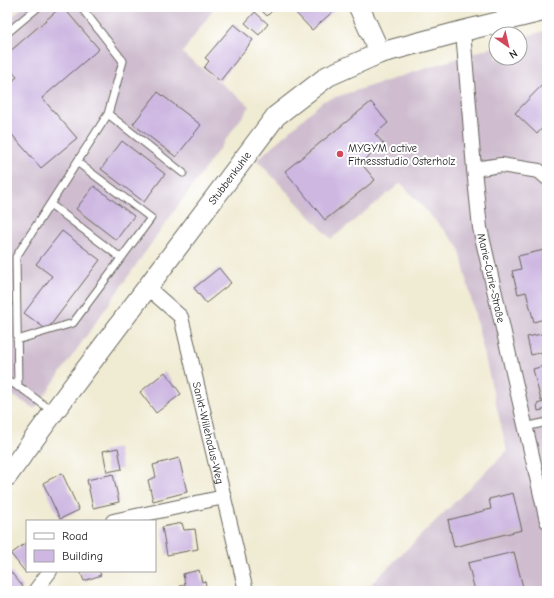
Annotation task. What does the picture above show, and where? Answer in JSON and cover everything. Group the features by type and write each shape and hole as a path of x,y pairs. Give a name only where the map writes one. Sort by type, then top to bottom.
{"main road":[{"path":"358,7 380,53"},
{"name":"Stubbenkuhle","path":"7,476 276,116 328,76 380,53 547,10"}],"street":[{"name":"Marie-Curie-Straße","path":"463,31 480,228 547,521"},
{"path":"474,169 501,165 539,171 547,178"},
{"name":"Sankt-Willehadus-Weg","path":"148,288 181,317 246,591"},
{"path":"118,520 224,497"},
{"path":"35,591 49,572"}],"lane":[{"path":"7,33 38,7"},
{"path":"18,386 16,257 108,114 123,61 81,7"},
{"path":"108,114 183,173"},
{"path":"17,340 74,323 151,218 77,162"},
{"path":"50,204 121,258"},
{"path":"7,380 24,390 53,413"},
{"path":"525,426 547,422"}],"shaded area":[{"path":"23,7 209,7 213,10 182,53 250,106 35,409 7,392 7,21"},
{"path":"547,30 547,591 373,591 372,583 507,451 459,247 401,183 331,239 257,160 323,101 488,49 488,66 528,66 528,36"}],"building":[{"path":"7,7 15,7 7,14"},
{"path":"61,7 63,7 99,49 42,98 77,138 41,168 7,129 7,86 17,77 7,66 7,54"},
{"path":"258,7 276,7 267,16"},
{"path":"293,7 338,7 312,30 292,9"},
{"path":"255,12 268,24 259,35 245,23"},
{"path":"234,24 253,40 220,81 204,68 209,61 205,58"},
{"path":"547,80 547,123 537,134 515,113"},
{"path":"158,92 201,125 176,157 133,124"},
{"name":"MYGYM active Fitnessstudio Osterholz","path":"371,102 388,123 375,134 384,144 361,163 375,180 325,220 285,171"},
{"path":"122,141 165,174 144,202 101,169"},
{"path":"94,186 134,216 116,240 76,209"},
{"path":"62,231 100,260 47,330 24,313 52,276 36,264"},
{"path":"544,250 547,263 547,318 534,322 526,292 518,294 512,271 521,269 518,256"},
{"path":"219,268 231,283 206,303 194,288"},
{"path":"547,333 547,351 531,355 527,337"},
{"path":"547,365 547,400 541,401 533,369"},
{"path":"165,372 181,394 156,413 140,392"},
{"path":"547,401 547,409 538,411 537,404"},
{"path":"118,448 122,469 107,472 103,451"},
{"path":"179,458 187,492 153,501 148,480 156,477 153,465"},
{"path":"62,473 79,510 60,519 43,483"},
{"path":"113,474 119,502 93,508 87,480"},
{"path":"513,493 522,530 454,547 448,520 491,509 489,499"},
{"path":"182,523 184,530 195,529 198,549 167,555 162,527"},
{"path":"26,543 26,572 28,572 26,573 11,554"},
{"path":"514,552 524,591 475,591 468,563"},
{"path":"199,570 202,582 205,581 207,591 181,591 180,586 185,585 183,574"},
{"path":"10,571 23,587 18,591 7,591 7,573"},
{"path":"80,572 100,572 101,575 84,581"}],"place":[{"name":"MYGYM active Fitnessstudio Osterholz","path":"340,154"}]}
